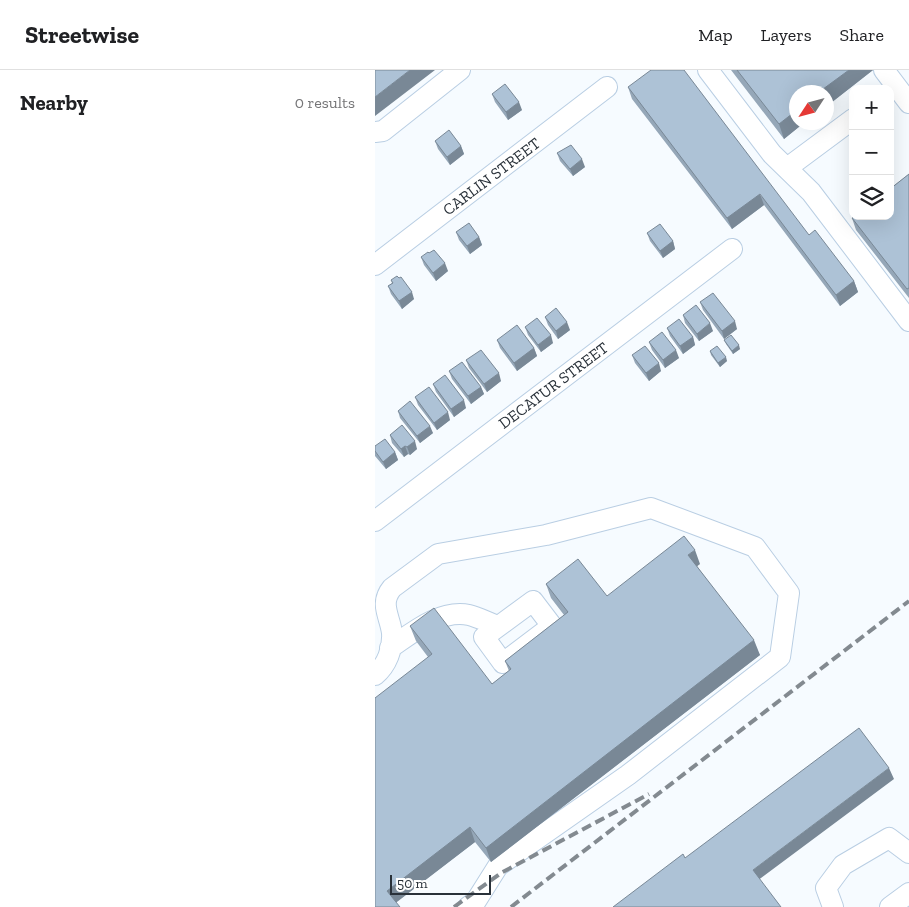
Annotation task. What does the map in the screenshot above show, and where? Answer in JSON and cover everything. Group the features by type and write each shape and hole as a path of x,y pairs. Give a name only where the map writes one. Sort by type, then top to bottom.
{"street":[{"path":"375,132 383,131 460,70"},
{"path":"708,70 772,154 811,192 909,321"},
{"path":"884,70 892,85"},
{"name":"CARLIN STREET","path":"375,265 607,88"},
{"path":"894,89 909,103"},
{"path":"787,168 849,122"},
{"name":"DECATUR STREET","path":"375,521 732,249"},
{"path":"375,675 383,667 391,648 392,632 387,616 387,593 438,554 546,535 651,508 755,547 789,593 780,658 628,776 498,866 476,901 468,907"},
{"path":"391,648 420,627 443,616 468,615 498,626"},
{"path":"833,907 826,888 843,865 889,838 909,853"},
{"path":"890,907 909,892"}],"building":[{"path":"375,70 410,70 375,97"},
{"path":"651,70 684,70 809,235 815,230 854,281 836,295 760,194 727,218 628,87"},
{"path":"737,70 849,70 829,85 789,85 789,116 779,124"},
{"path":"505,84 519,102 506,112 492,94"},
{"path":"449,130 461,146 447,157 435,141"},
{"path":"571,145 582,159 570,169 557,153"},
{"path":"909,174 909,288 907,289 854,220 894,220 894,186"},
{"path":"469,223 479,237 467,246 456,232"},
{"path":"660,224 673,241 660,251 647,233"},
{"path":"434,250 445,263 433,273 421,257"},
{"path":"397,276 401,277 412,292 399,301 388,286 393,283 391,280"},
{"path":"713,293 735,321 722,331 700,302"},
{"path":"696,305 710,323 697,334 683,315"},
{"path":"556,308 567,322 556,331 545,317"},
{"path":"537,318 551,335 538,345 525,327"},
{"path":"679,319 693,337 680,346 667,328"},
{"path":"517,325 534,348 514,363 497,340"},
{"path":"662,332 676,350 663,360 649,342"},
{"path":"731,335 739,345 732,351 724,340"},
{"path":"645,346 659,363 646,373 632,355"},
{"path":"717,346 726,357 718,363 710,351"},
{"path":"481,350 499,373 484,384 466,360"},
{"path":"462,362 481,387 468,396 449,371"},
{"path":"445,375 464,400 451,409 433,384"},
{"path":"429,387 448,412 434,423 415,397"},
{"path":"410,401 430,426 417,436 398,411"},
{"path":"402,425 415,441 401,449 390,435"},
{"path":"385,439 395,452 383,462 375,451 375,446"},
{"path":"684,536 695,550 688,555 754,640 486,848 470,827 387,891 400,907 375,907 375,698 432,654 410,626 434,608 492,684 511,669 505,661 568,612 546,584 578,559 607,596"},
{"path":"859,728 889,768 753,870 781,907 613,907 683,854 685,858"}],"railway":[{"path":"511,907 909,601"},
{"path":"454,907 501,873 649,794"}]}
